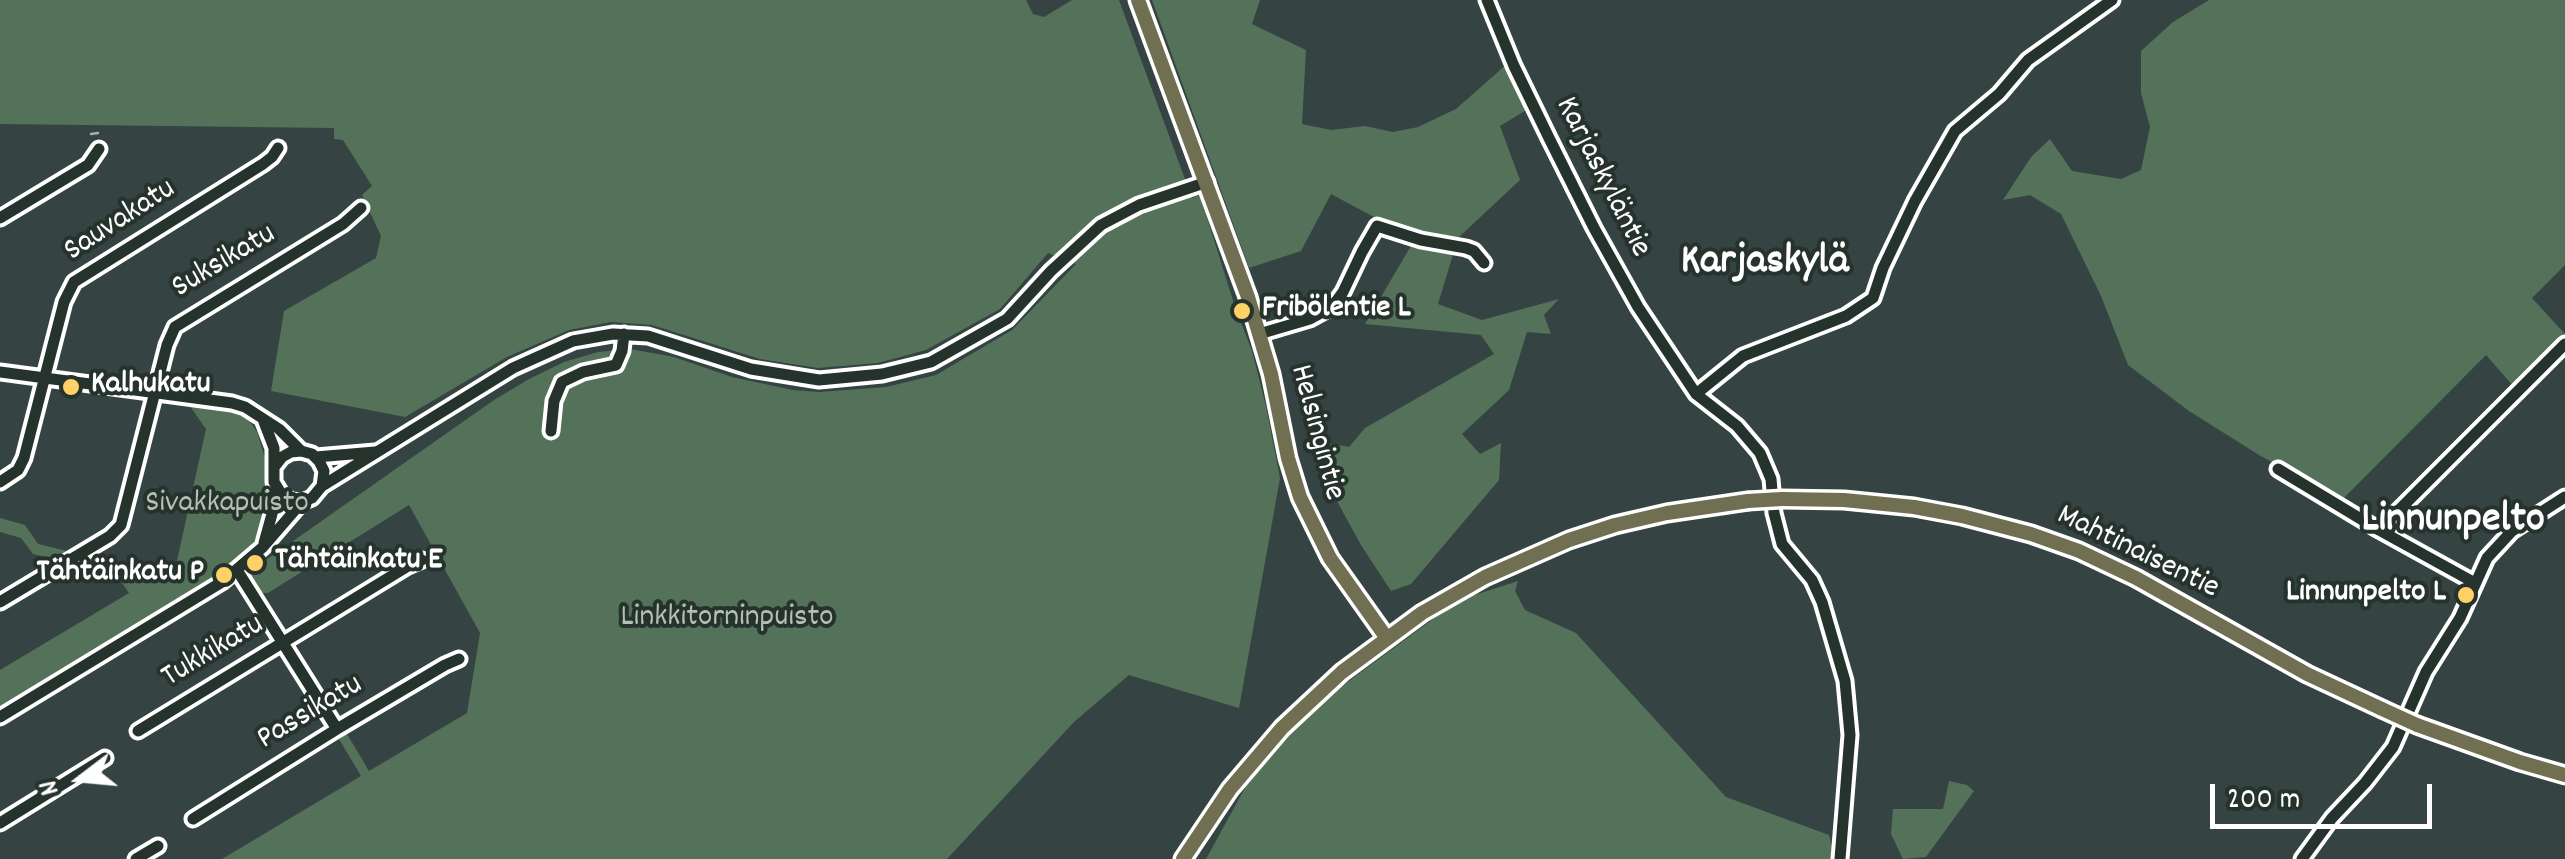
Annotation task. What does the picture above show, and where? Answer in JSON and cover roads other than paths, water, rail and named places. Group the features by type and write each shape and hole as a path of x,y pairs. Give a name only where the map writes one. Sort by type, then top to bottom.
{"main road":[{"name":"Helsingintie","path":"1138,0 1259,334 1300,497 1330,558 1386,638"},
{"name":"Mahtinaisentie","path":"1386,638 1485,577 1569,540 1615,525 1667,512 1782,499 1914,506 2031,534 2079,551 2136,578 2308,674 2382,709 2417,725 2565,775"},
{"path":"1183,859 1230,789 1276,734 1342,672 1386,638"}],"street":[{"name":"Karjaskyläntie","path":"1487,0 1514,66 1638,307 1696,394 1737,426 1760,453 1771,479 1782,544 1812,580 1822,602 1845,681 1850,734 1840,859"},
{"path":"1696,394 1742,356 1846,316 1874,298 1915,201 1955,131 1999,94 2028,60 2112,0"},
{"name":"Sauvakatu","path":"44,378 64,302 74,282 263,164 278,148"},
{"path":"0,218 88,164 99,149"},
{"path":"0,717 238,570 322,486 513,368 573,341 624,334 648,336 751,369 819,380 882,374 930,362 1007,319 1051,271 1101,226 1139,205 1207,182"},
{"name":"Suksikatu","path":"0,602 110,536 121,525 170,335 179,323 342,224 361,208"},
{"path":"1259,334 1310,319 1332,307 1377,226 1421,240 1466,248 1484,263"},
{"path":"551,430 554,401 562,382 583,372 616,365 624,334"},
{"path":"2379,530 2565,344"},
{"path":"0,372 232,403 280,429 301,451 316,457 375,452"},
{"path":"0,482 18,470 24,458 44,378"},
{"path":"262,418 274,448 276,466 272,514 263,547"},
{"path":"276,466 286,454 301,451"},
{"path":"316,457 324,471 322,486"},
{"path":"2278,469 2475,583"},
{"path":"276,487 286,498 302,502"},
{"path":"2302,859 2393,747 2426,672 2460,618 2487,558 2512,531 2565,497"},
{"name":"Tukkikatu","path":"138,731 422,560"},
{"path":"238,570 337,729"},
{"name":"Passikatu","path":"193,819 337,729 459,660"},
{"path":"0,823 105,758"},
{"path":"136,859 158,846"}],"waterway":[{"path":"91,134 98,133"}],"place":[{"name":"Fribölentie L","path":"1242,311"},
{"name":"Kalhukatu","path":"71,387"},
{"name":"Tähtäinkatu E","path":"255,563"},
{"name":"Tähtäinkatu P","path":"224,575"},
{"name":"Linnunpelto L","path":"2466,595"}],"district":[{"name":"Karjaskylä","path":"1765,265"},
{"name":"Linnunpelto","path":"2453,523"}],"park label":[{"name":"Sivakkapuisto","path":"227,506"},
{"name":"Linkkitorninpuisto","path":"727,620"}]}
